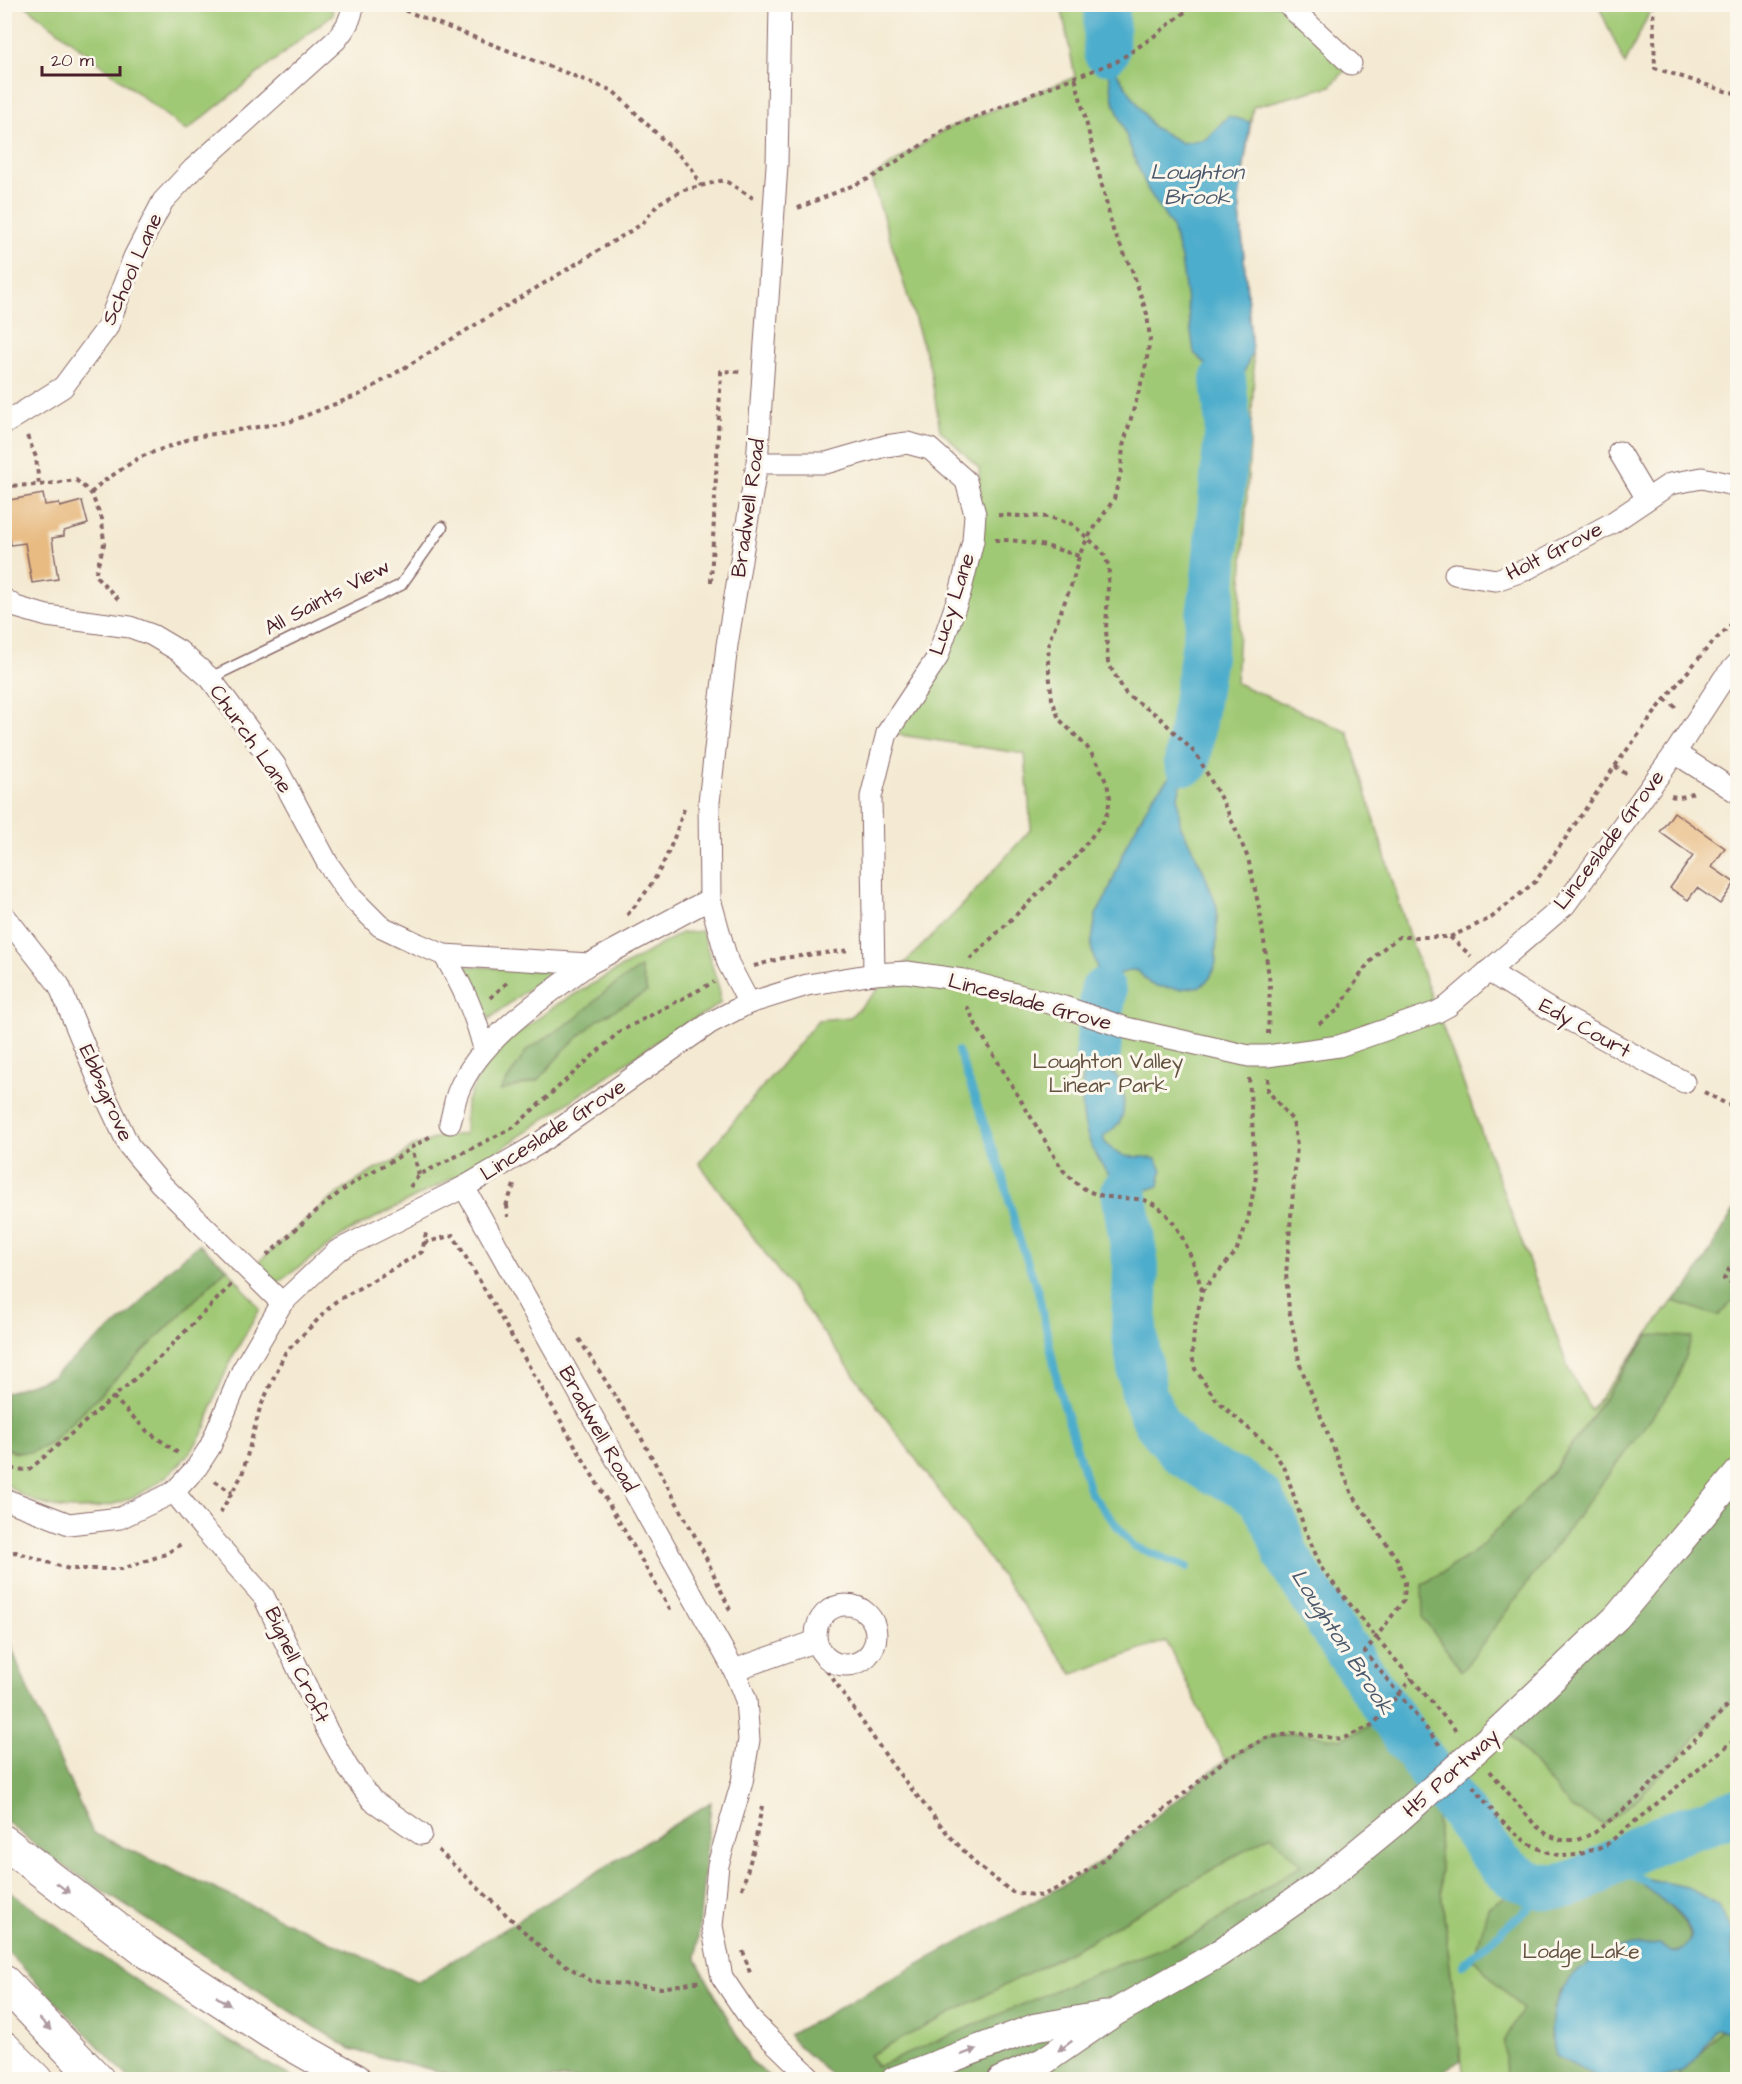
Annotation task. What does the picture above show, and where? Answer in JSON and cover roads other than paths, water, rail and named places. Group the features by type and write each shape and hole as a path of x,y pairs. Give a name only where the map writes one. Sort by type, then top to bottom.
{"highway":[{"path":"4,1842 147,1952 272,2033 355,2079"},
{"path":"4,1982 99,2079"},
{"path":"4,2048 36,2079"}],"street":[{"name":"School Lane","path":"11,420 63,387 107,328 134,256 163,201 193,169 336,40 348,23 353,4"},
{"name":"Bradwell Road","path":"749,1003 728,963 710,898 709,802 727,645 756,463 774,212 780,4"},
{"path":"1287,4 1351,64"},
{"name":"Lucy Lane","path":"756,463 826,463 885,446 907,443 930,449 966,481 975,514 973,541 960,593 937,658 887,733 876,774 871,797 874,974"},
{"path":"1619,452 1647,499"},
{"name":"Holt Grove","path":"1455,574 1497,580 1525,570 1612,523 1670,484 1702,478 1737,486"},
{"name":"Church Lane","path":"4,600 16,607 47,616 130,627 152,635 179,651 210,678 275,765 328,864 351,897 380,926 444,955 588,964"},
{"name":"Linceslade Grove","path":"4,1499 69,1524 120,1518 174,1492 197,1467 210,1447 242,1371 282,1303 337,1251 464,1187 538,1144 710,1023 749,1003 807,985 874,974 907,972 963,980 1064,1007 1161,1038 1258,1056 1339,1046 1437,1012 1448,1006 1565,905 1675,753 1724,678 1737,663"},
{"path":"1675,753 1737,794"},
{"path":"450,1123 458,1092 484,1049 545,995 588,964 710,898"},
{"name":"Ebbsgrove","path":"4,915 59,985 103,1091 129,1146 160,1183 282,1303"},
{"path":"444,955 475,1014 484,1049"},
{"name":"Edy Court","path":"1488,971 1551,1010 1684,1082"},
{"name":"Bradwell Road","path":"464,1187 734,1670 746,1701 749,1740 742,1782 718,1865 712,1926 722,1977 751,2020 813,2079"},
{"name":"H5 Portway","path":"1001,2079 1044,2061 1114,2013 1218,1954 1319,1884 1395,1822 1503,1726 1617,1617 1737,1473"},
{"name":"Bignell Croft","path":"174,1492 264,1597 327,1730 348,1768 372,1800 421,1834"},
{"path":"734,1670 813,1643"},
{"name":"H5 Portway","path":"895,2079 1036,2027 1114,2013"}],"lane":[{"name":"All Saints View","path":"210,678 401,585 442,527"}],"water":[{"name":"Loughton Brook","path":"1106,52 1115,70 1153,127 1182,143 1206,139 1228,116 1250,122 1239,200 1252,352 1244,373 1223,380 1194,353 1181,259 1172,227 1148,190 1134,157 1113,99"},
{"path":"1187,762 1178,796 1180,824 1204,872 1217,907 1216,963 1210,978 1201,986 1181,989 1161,987 1150,984 1138,971 1131,970 1116,975 1112,990 1103,991 1091,947 1096,915 1107,895 1127,843 1153,796 1173,773"},
{"path":"1098,1054 1122,1083 1124,1099 1119,1124 1104,1136 1104,1141 1111,1149 1123,1156 1156,1159 1162,1170 1159,1186 1141,1192 1124,1191 1105,1170 1092,1148 1082,1110 1082,1082 1086,1067"},
{"name":"Lodge Lake","path":"1649,1879 1687,1887 1717,1904 1734,1933 1731,1956 1737,1966 1737,2038 1728,2031 1716,2029 1699,2056 1679,2073 1659,2079 1599,2078 1555,2056 1552,2016 1565,1985 1591,1962 1632,1946 1660,1944 1670,1950 1681,1951 1687,1946 1691,1938 1690,1930 1675,1911 1641,1883"}],"waterway":[{"name":"Loughton Brook","path":"1106,52 1107,4"},
{"name":"Loughton Brook","path":"1187,762 1213,588 1228,424 1223,380"},
{"name":"Loughton Brook","path":"1098,1054 1103,991"},
{"path":"958,1051 1001,1170 1018,1235 1038,1291 1060,1393 1090,1492 1133,1546 1187,1567"},
{"name":"Loughton Brook","path":"1124,1191 1136,1266 1134,1330 1144,1394 1156,1422 1182,1453 1211,1471 1242,1484 1260,1497 1275,1523 1287,1556 1331,1627 1406,1738 1499,1863 1519,1878 1537,1885 1554,1887 1570,1884 1651,1842 1738,1811"},
{"path":"1595,1873 1628,1874 1645,1881"},
{"path":"1463,1965 1552,1887"}],"park label":[{"name":"Loughton Valley Linear Park","path":"1108,1073"}]}
